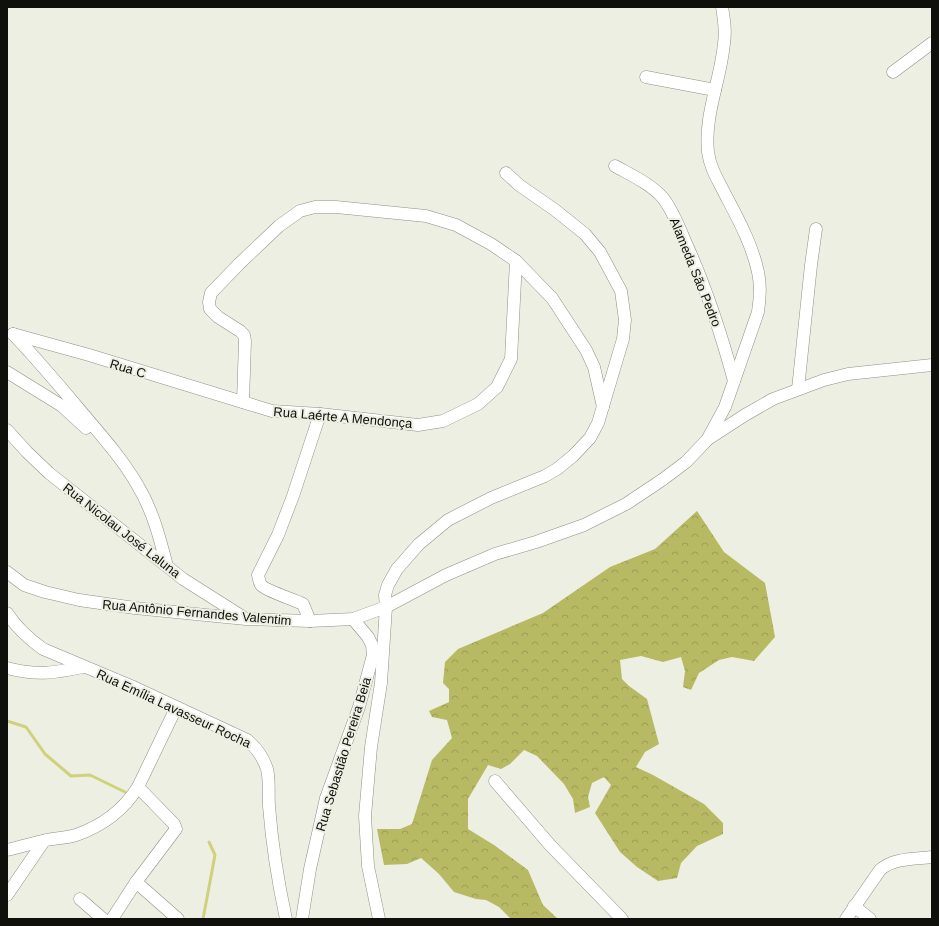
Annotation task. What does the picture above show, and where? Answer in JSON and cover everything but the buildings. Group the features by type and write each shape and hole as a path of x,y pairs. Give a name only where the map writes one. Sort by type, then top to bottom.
{"street":[{"name":"Rua Antônio Fernandes Valentim","path":"7,572 24,584 45,592 79,600 135,608 246,619 310,621 353,619 386,607 446,575 495,554 584,526 626,504 686,462 707,440 725,407 758,312 760,296 759,273 745,232 712,170 708,152 708,134 724,45 725,30 722,7"},
{"path":"893,72 932,43"},
{"path":"646,76 715,90"},
{"name":"Alameda São Pedro","path":"615,166 646,184 662,197 672,212 712,305 734,382"},
{"path":"379,919 368,866 365,816 371,747 381,683 386,607 385,596 388,585 397,569 418,544 448,520 492,498 545,476 557,469 573,456 590,438 598,423 623,339 625,320 621,291 600,252 585,234 555,210 519,185 506,173"},
{"path":"243,402 244,335 218,318 210,310 210,293 279,226 300,211 315,208 336,207 426,216 456,226 491,244 516,261 552,298 586,350 594,367 603,409"},
{"path":"798,389 816,229"},
{"name":"Rua Laérte A Mendonça","path":"243,402 272,412 320,414 418,425 443,421 478,404 497,387 511,358 516,261"},
{"path":"10,332 108,444 124,465 138,486 149,507 160,538 167,566"},
{"name":"Rua C","path":"10,332 243,402"},
{"path":"707,440 773,399 824,380 848,374 932,365"},
{"path":"7,372 62,406 104,444 124,465"},
{"path":"310,621 303,604 267,589 261,585 258,580 258,575 278,535 293,496 320,414"},
{"name":"Rua Nicolau José Laluna","path":"7,430 49,473 183,579 246,619"},
{"name":"Rua Emília Lavasseur Rocha","path":"7,613 31,641 43,649 131,686 247,740 256,747 264,760 267,771 269,807 278,886 286,919"},
{"name":"Rua Sebastião Pereira Beia","path":"302,919 310,869 326,798 359,707 373,655 372,645 368,636 353,619"},
{"path":"7,668 37,674 55,673 85,666"},
{"path":"7,850 75,835 100,825 120,810 132,797 138,787 176,708"},
{"path":"495,781 550,845 622,919"},
{"path":"112,919 136,882 176,829 174,824 138,787"},
{"path":"7,895 44,841"},
{"path":"846,919 880,870 886,865 898,861 932,857"},
{"path":"136,882 178,919"},
{"path":"80,899 103,919"},
{"path":"854,906 870,919"}],"green space":[{"path":"697,511 724,552 765,583 775,637 754,661 732,657 719,660 699,673 691,690 683,687 685,671 681,657 663,662 641,656 620,660 622,679 647,699 659,744 645,752 636,767 704,804 723,823 723,834 697,846 681,863 677,878 658,881 637,867 620,852 595,813 611,785 604,777 592,783 588,797 590,807 575,813 573,799 564,784 537,756 524,750 510,764 501,769 488,765 468,799 468,829 494,845 528,870 543,905 558,919 511,919 499,907 486,900 476,899 454,892 439,874 421,858 407,864 384,865 377,829 400,829 412,824 432,760 452,738 447,720 432,717 429,711 449,702 449,689 443,683 445,662 458,649 543,613 610,567 655,549"}],"waterway":[{"path":"7,721 26,727 45,754 71,776 90,775 125,792"},
{"path":"203,919 215,855 209,842"}]}
